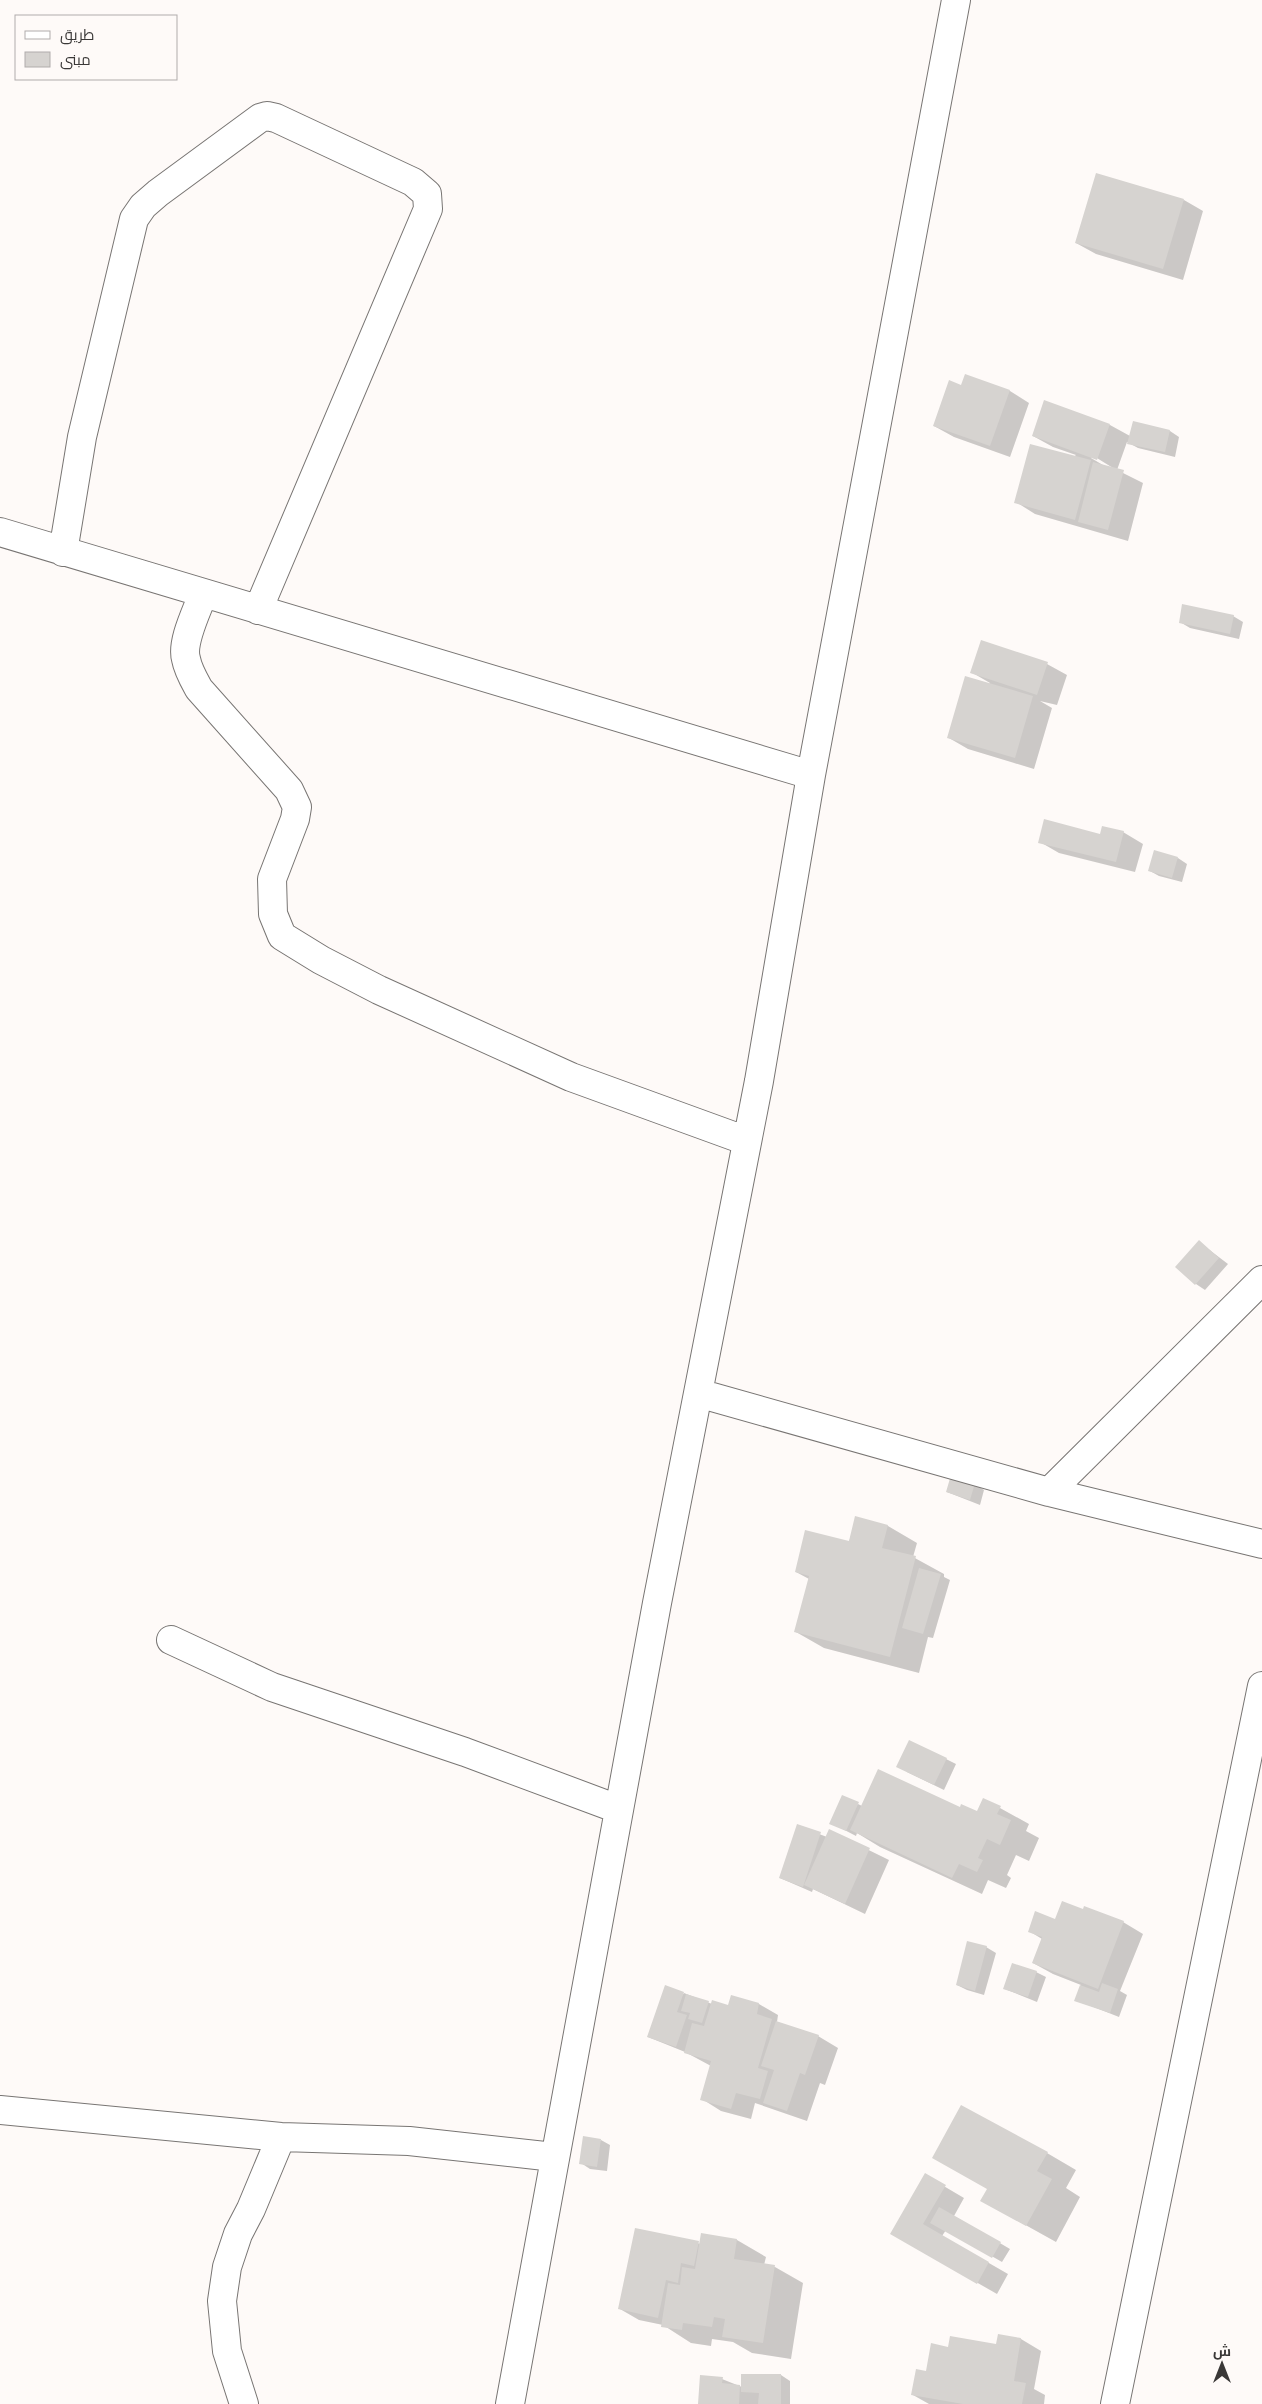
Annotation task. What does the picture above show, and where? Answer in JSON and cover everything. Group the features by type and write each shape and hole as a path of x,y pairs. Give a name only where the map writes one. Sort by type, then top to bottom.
{"street":[{"path":"510,2404 618,1809 747,1141 811,775 956,0"},
{"path":"63,552 82,437 134,219 142,206 158,193 260,118 267,116 276,118 413,182 427,194 428,209 258,610"},
{"path":"0,532 811,775"},
{"path":"203,594 185,645 185,658 190,671 199,689 289,790 297,807 295,819 272,878 273,914 282,936 321,960 379,990 571,1077 747,1141"},
{"path":"1050,1492 1262,1280"},
{"path":"698,1393 1050,1492 1262,1544"},
{"path":"171,1640 272,1687 465,1752 618,1809"},
{"path":"1115,2404 1262,1686"},
{"path":"0,2110 281,2137 409,2141 554,2157"},
{"path":"244,2404 227,2351 222,2301 227,2267 238,2234 251,2209 281,2137"}],"building":[{"path":"1096,173 1184,199 1163,269 1075,243"},
{"path":"965,374 1010,390 990,446 933,426 949,380 961,385"},
{"path":"1044,400 1110,424 1097,460 1032,436"},
{"path":"1133,421 1170,430 1165,452 1127,444"},
{"path":"1030,444 1091,460 1075,520 1014,503"},
{"path":"1093,462 1124,470 1108,530 1078,522"},
{"path":"1182,604 1234,615 1230,634 1179,623"},
{"path":"981,640 1048,662 1037,695 970,673"},
{"path":"965,676 1033,696 1015,758 947,738"},
{"path":"1044,819 1100,834 1102,826 1124,831 1116,862 1038,843"},
{"path":"1154,850 1178,857 1172,878 1148,871"},
{"path":"1199,1240 1219,1258 1195,1285 1175,1267"},
{"path":"951,1475 975,1483 970,1500 946,1492"},
{"path":"855,1516 888,1525 882,1548 916,1556 890,1657 794,1632 809,1576 795,1572 805,1530 849,1541"},
{"path":"919,1568 941,1574 923,1634 902,1628"},
{"path":"909,1740 947,1758 934,1785 896,1767"},
{"path":"878,1769 960,1807 961,1804 977,1811 983,1798 1001,1806 997,1814 1011,1820 1000,1845 987,1839 978,1858 983,1860 977,1872 959,1864 952,1878 850,1830"},
{"path":"842,1795 859,1802 846,1831 829,1824"},
{"path":"797,1824 821,1832 803,1887 779,1878"},
{"path":"829,1829 870,1848 845,1904 804,1885"},
{"path":"1062,1901 1083,1909 1084,1906 1124,1921 1098,1989 1032,1963 1042,1937 1028,1932 1035,1911 1055,1919"},
{"path":"967,1941 987,1946 975,1991 956,1985"},
{"path":"1012,1963 1037,1971 1028,1997 1003,1989"},
{"path":"1102,1983 1118,1989 1110,2013 1074,2001 1080,1985 1099,1992"},
{"path":"665,1985 684,1992 677,2012 687,2015 676,2047 647,2037"},
{"path":"686,1994 709,2001 702,2023 688,2019 690,2013 681,2011"},
{"path":"731,1995 759,2003 757,2014 772,2019 758,2068 768,2071 760,2099 736,2093 731,2109 700,2100 711,2061 684,2053 692,2023 704,2026 712,2000 728,2005"},
{"path":"776,2021 819,2035 805,2075 800,2073 787,2111 763,2103 774,2070 761,2066"},
{"path":"961,2105 1048,2152 1037,2171 1052,2179 1026,2226 980,2201 987,2189 932,2158"},
{"path":"583,2136 601,2139 597,2167 579,2164"},
{"path":"925,2173 946,2185 923,2224 989,2262 977,2284 890,2234"},
{"path":"939,2207 1001,2242 992,2258 930,2223"},
{"path":"635,2228 699,2241 694,2266 681,2263 678,2283 666,2280 658,2318 618,2309"},
{"path":"701,2233 737,2239 734,2259 775,2265 763,2343 722,2337 725,2319 714,2317 712,2327 683,2323 682,2330 661,2327 668,2283 680,2285 682,2267 695,2269"},
{"path":"998,2334 1021,2338 1014,2381 1026,2383 1022,2404 963,2404 911,2395 916,2369 926,2371 931,2343 948,2347 950,2336 996,2344"},
{"path":"741,2374 781,2374 781,2404 758,2404 759,2393 741,2392"},
{"path":"700,2375 723,2377 722,2383 740,2385 739,2404 698,2404"}]}
